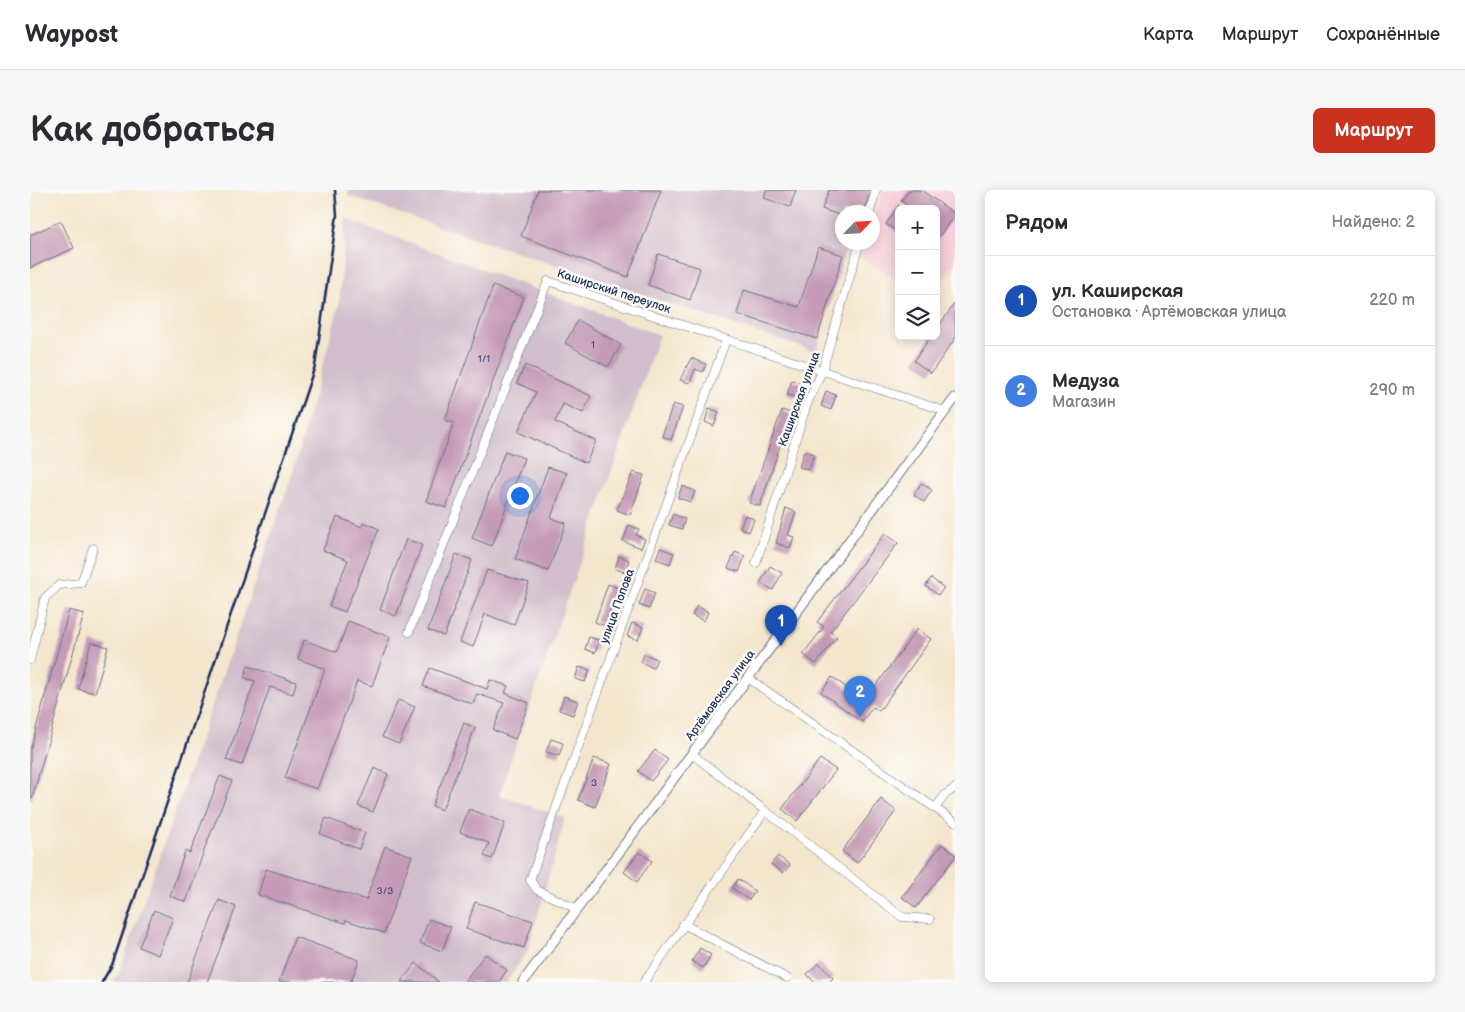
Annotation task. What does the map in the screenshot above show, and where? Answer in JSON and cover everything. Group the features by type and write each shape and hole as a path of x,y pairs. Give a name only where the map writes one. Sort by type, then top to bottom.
{"street":[{"path":"872,205 876,190"},
{"name":"Каширская улица","path":"756,563 806,407 822,371 858,250"},
{"name":"Каширский переулок","path":"409,632 548,281 945,411"},
{"name":"улица Попова","path":"577,909 537,890 530,880 726,340"},
{"name":"Артёмовская улица","path":"523,982 955,398"},
{"path":"30,660 45,598 59,585 81,583 93,548"},
{"path":"748,678 955,822"},
{"path":"692,754 902,917 930,919"},
{"path":"935,808 946,794 955,788"},
{"path":"644,982 683,924 765,811"},
{"path":"683,924 786,978"}],"shaded area":[{"path":"348,190 864,190 859,205 835,205 835,250 846,250 816,352 348,196"},
{"path":"883,190 955,190 955,262 940,283 940,205 895,205 895,279 860,257 862,250 880,250 880,205 878,205"},
{"path":"346,219 659,335 499,795 565,818 528,951 506,982 113,982 120,970 293,472 339,306"}],"building":[{"path":"538,190 661,190 628,277 521,236"},
{"path":"766,190 796,190 790,207 764,198"},
{"path":"829,190 870,190 866,205 835,205 835,214 822,209"},
{"path":"909,190 921,190 955,214 940,235 940,205 906,205 901,201"},
{"path":"895,211 895,230 886,224"},
{"path":"61,221 74,248 30,268 30,235"},
{"path":"818,247 843,255 817,339 737,314 744,290 799,307"},
{"path":"658,254 700,268 690,300 648,285"},
{"path":"493,286 524,297 446,508 426,501 454,423 445,420"},
{"path":"955,303 955,339 931,373 914,361 928,340 940,340 940,324"},
{"path":"578,320 621,345 608,367 565,343"},
{"path":"691,358 706,364 703,372 695,369 690,383 680,380"},
{"path":"525,365 591,396 583,413 563,404 555,422 596,441 586,463 518,432 536,392 517,383"},
{"path":"792,380 801,383 797,397 787,395"},
{"path":"826,391 836,395 831,410 821,406"},
{"path":"673,404 683,407 671,440 662,436"},
{"path":"709,408 719,412 714,426 705,422"},
{"path":"782,410 791,413 760,506 749,503"},
{"path":"505,451 524,458 492,546 472,538"},
{"path":"804,451 814,454 809,470 799,467"},
{"path":"548,467 567,473 551,518 566,523 548,571 515,559"},
{"path":"633,472 644,475 630,515 617,510"},
{"path":"921,483 932,490 924,502 914,495"},
{"path":"682,486 695,491 691,502 678,498"},
{"path":"786,508 796,512 788,535 794,537 790,548 776,543"},
{"path":"673,514 685,519 682,529 669,525"},
{"path":"745,515 754,519 749,532 740,528"},
{"path":"337,517 362,527 364,522 379,529 345,612 329,606 348,560 323,550"},
{"path":"629,525 639,529 636,535 645,539 641,548 623,541"},
{"path":"885,533 898,543 830,632 837,637 816,664 803,654 824,627 817,622"},
{"path":"406,539 422,545 396,616 380,610"},
{"path":"660,548 674,553 670,564 656,559"},
{"path":"735,552 745,556 739,572 728,568"},
{"path":"456,554 472,560 444,636 428,630"},
{"path":"619,556 629,560 625,572 615,569"},
{"path":"770,566 782,573 773,590 760,583"},
{"path":"487,570 529,583 514,625 485,614 473,647 460,642"},
{"path":"931,578 944,588 938,595 926,586"},
{"path":"608,584 618,588 605,626 595,622"},
{"path":"645,589 655,593 649,609 639,605"},
{"path":"697,606 708,612 704,621 692,615"},
{"path":"69,610 84,614 32,799 30,799 30,750"},
{"path":"348,621 390,637 372,686 357,681 317,789 285,778 325,669 298,659 304,640 337,652"},
{"path":"632,623 643,627 638,640 627,636"},
{"path":"917,629 931,639 879,711 873,707 862,722 821,692 832,677 865,701"},
{"path":"589,637 599,640 595,653 585,649"},
{"path":"91,642 108,647 95,693 78,689"},
{"path":"644,654 657,659 653,668 641,662"},
{"path":"248,666 296,682 293,694 270,687 242,765 226,760 255,681 244,678"},
{"path":"579,667 590,670 585,682 575,679"},
{"path":"430,668 487,689 490,680 508,686 505,693 529,703 515,739 493,730 504,703 477,694 473,704 423,686"},
{"path":"564,696 578,701 573,715 559,710"},
{"path":"398,700 415,707 399,744 382,737"},
{"path":"464,723 475,728 442,810 432,806"},
{"path":"551,739 563,743 559,756 546,752"},
{"path":"655,750 668,760 651,781 638,771"},
{"path":"594,758 611,764 595,807 578,800"},
{"path":"820,759 836,770 797,821 782,809"},
{"path":"374,768 388,774 373,812 358,806"},
{"path":"220,776 232,781 206,845 186,902 170,896 185,851 190,853"},
{"path":"881,799 896,811 857,863 842,851"},
{"path":"469,809 505,823 492,859 484,856 489,843 460,832"},
{"path":"326,818 365,833 359,849 320,834"},
{"path":"942,844 955,854 955,857 916,908 902,897"},
{"path":"385,846 412,856 384,933 346,920 345,923 258,895 266,869 366,900"},
{"path":"639,852 652,861 637,882 624,872"},
{"path":"778,856 790,865 783,873 771,864"},
{"path":"738,879 755,891 749,900 732,888"},
{"path":"219,900 236,907 207,982 187,982"},
{"path":"475,902 533,921 524,948 466,929"},
{"path":"154,910 173,918 158,955 139,947"},
{"path":"429,919 451,927 442,951 420,943"},
{"path":"295,937 359,960 351,982 279,982"},
{"path":"700,948 711,955 703,968 692,961"},
{"path":"485,954 507,970 499,982 464,982"},
{"path":"416,963 439,982 401,982"},
{"path":"819,963 833,978 829,982 814,982 807,974"}],"railway":[{"path":"102,982 112,965 315,366 337,215 335,190"}],"place":[{"name":"ул. Каширская","path":"781,646"},
{"name":"Медуза","path":"860,717"}]}
